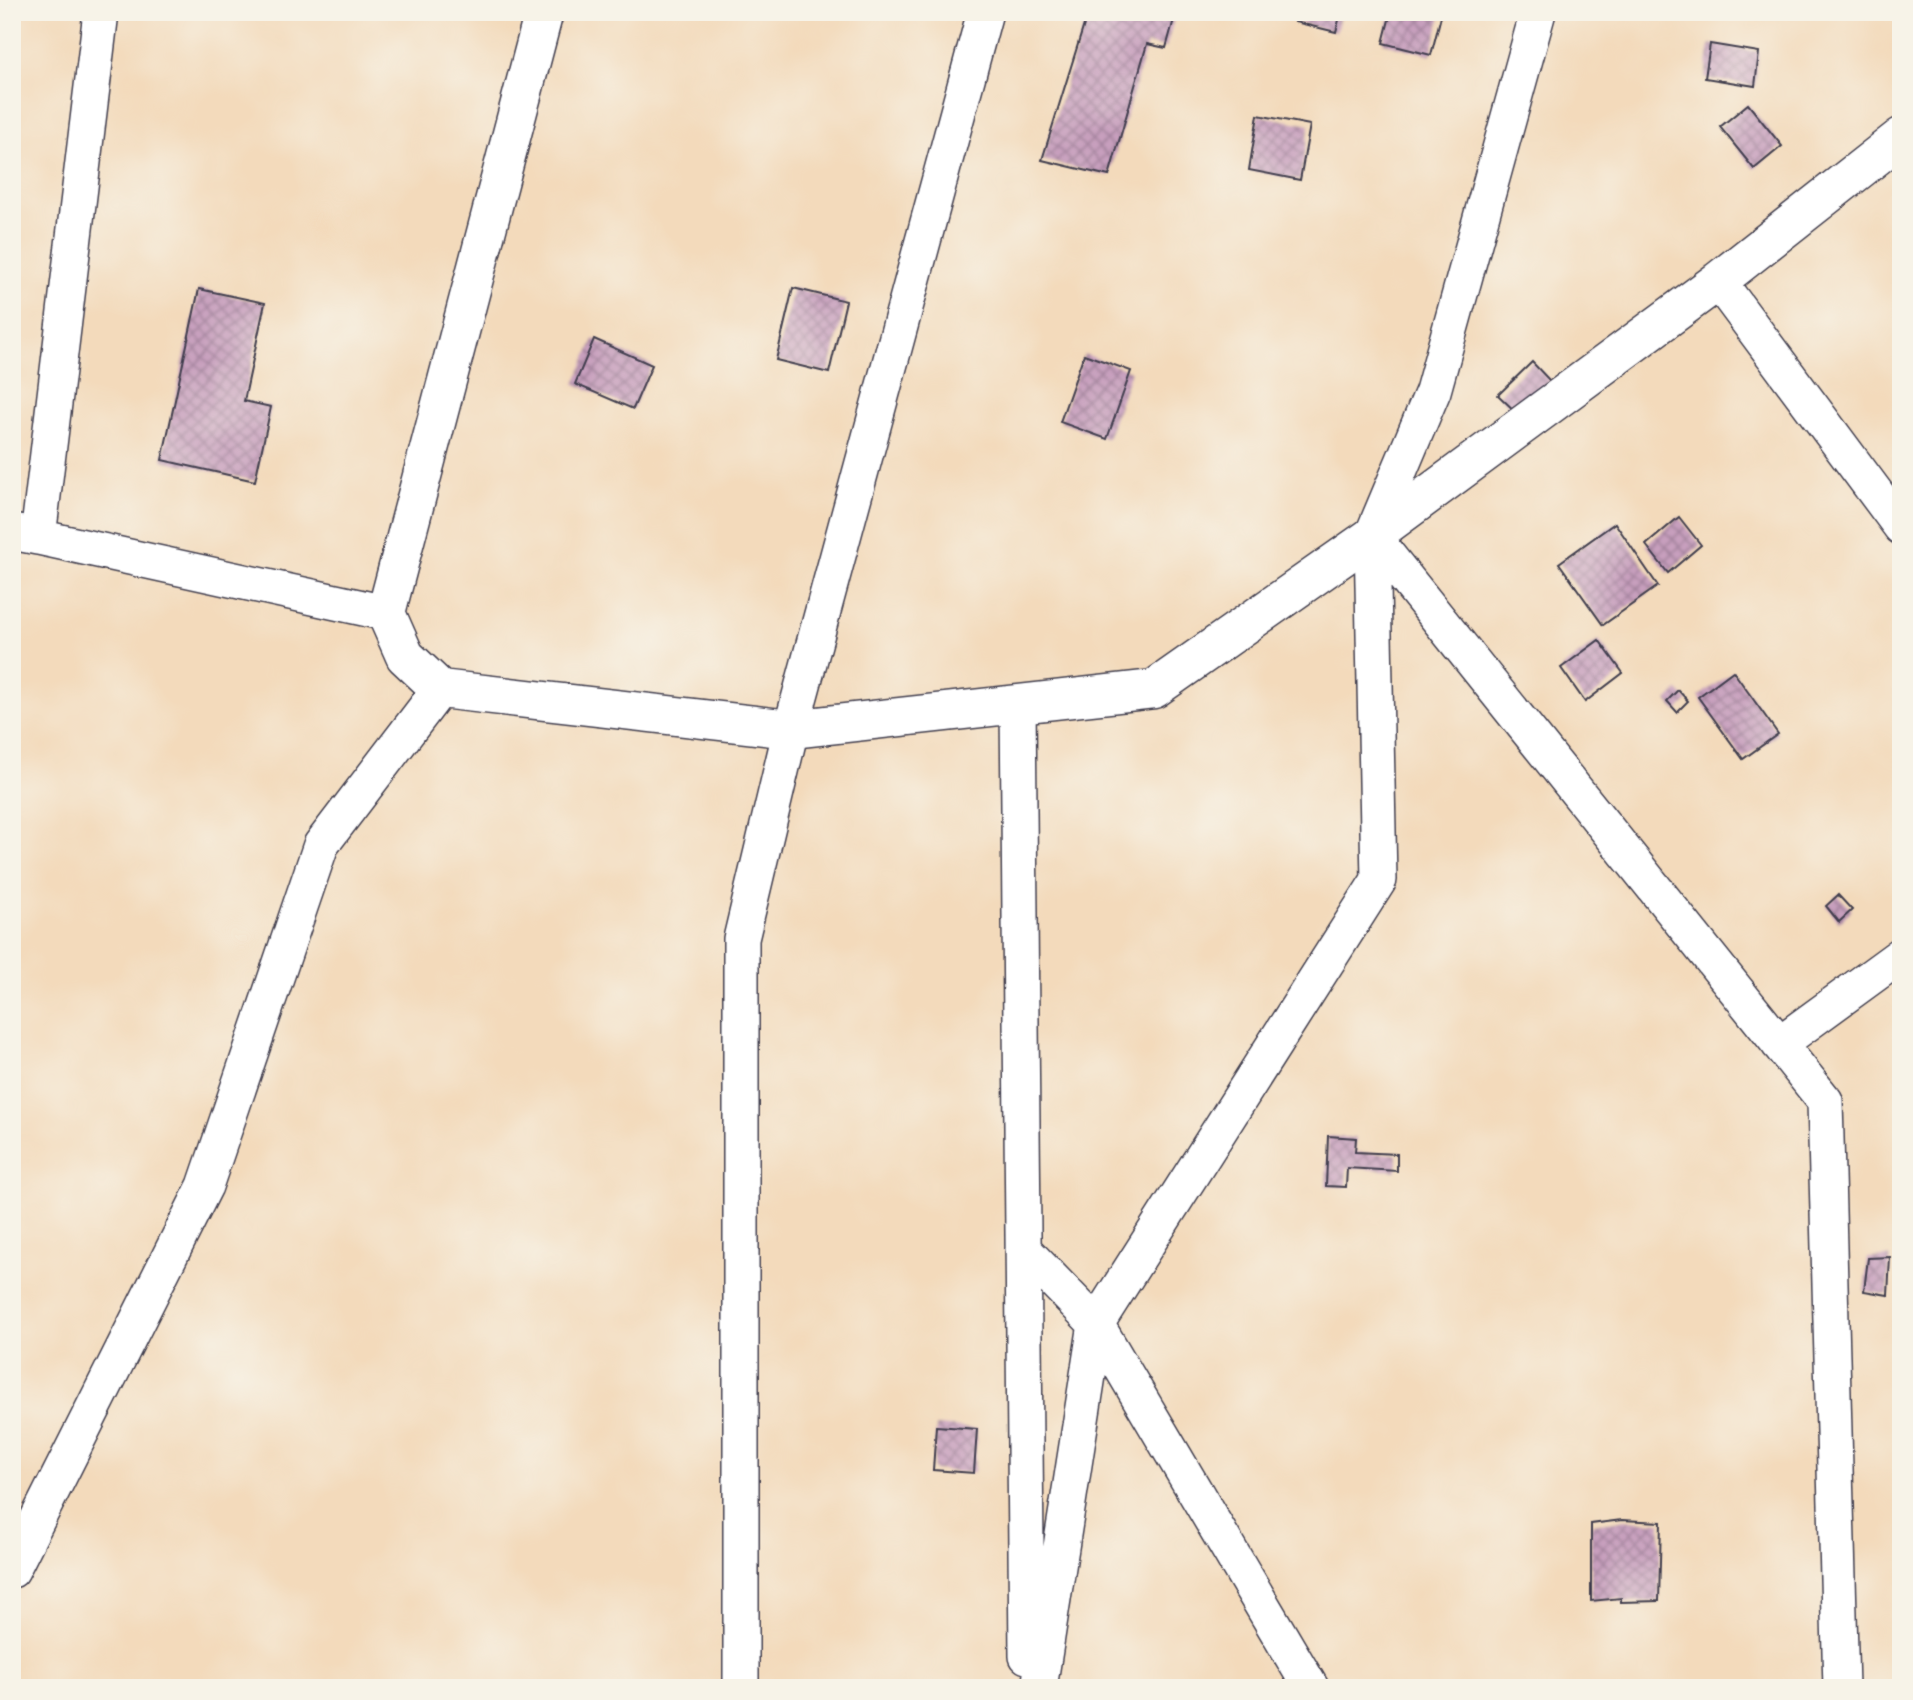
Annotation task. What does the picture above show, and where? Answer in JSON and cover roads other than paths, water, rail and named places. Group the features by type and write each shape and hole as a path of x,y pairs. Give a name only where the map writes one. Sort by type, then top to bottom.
{"street":[{"path":"102,12 25,534 386,613"},
{"path":"544,12 386,613 405,656 440,689 791,729 1154,689 1372,536 1718,281 1901,137"},
{"path":"741,1688 741,939 791,729 985,12"},
{"path":"1039,1688 1096,1324 1379,880 1372,536 1433,391 1538,12"},
{"path":"1718,281 1901,527"},
{"path":"1372,536 1825,1101 1840,1688"},
{"path":"12,1570 205,1186 321,845 440,689"},
{"path":"1018,704 1027,1688"},
{"path":"1779,1044 1901,955"},
{"path":"1023,1249 1096,1324 1311,1688"}]}
